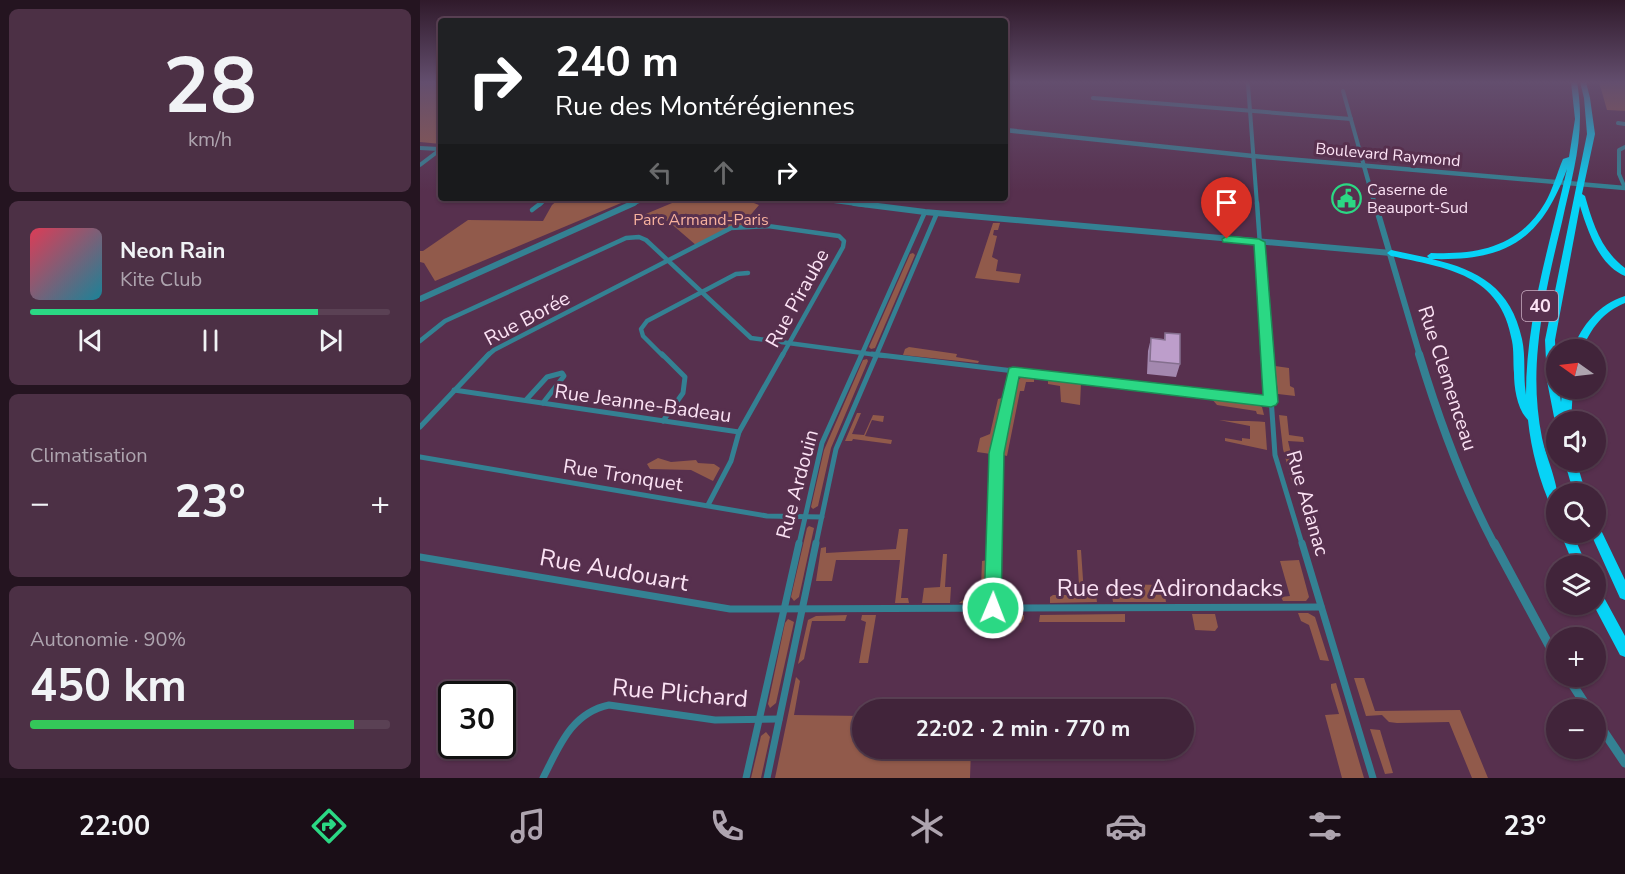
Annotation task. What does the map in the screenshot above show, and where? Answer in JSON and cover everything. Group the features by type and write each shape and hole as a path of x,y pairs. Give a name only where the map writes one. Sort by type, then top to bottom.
{"highway":[{"name":"40","path":"1549,483 1534,423 1531,387 1533,341 1566,190 1564,173 1574,145 1578,118"},
{"name":"40","path":"1558,411 1552,381 1550,340 1564,259 1591,135 1589,118"},
{"path":"1391,253 1448,257 1489,252 1509,244 1526,231 1548,205 1564,173"},
{"path":"1580,193 1592,234 1600,250 1625,273"},
{"path":"1391,253 1466,270 1496,292 1509,310 1517,339 1521,395 1534,423"},
{"path":"1583,339 1596,315 1625,299"},
{"path":"1601,543 1625,594"},
{"path":"1606,615 1625,650"}],"street":[{"name":"Rue Adanac","path":"1250,118 1275,455 1373,778"},
{"path":"1342,118 1351,119"},
{"name":"Rue Clemenceau","path":"1351,119 1437,414 1474,508 1546,640"},
{"path":"1618,123 1625,124"},
{"name":"Boulevard Raymond","path":"1008,130 1253,156 1625,188"},
{"path":"1625,147 1619,150 1619,174 1625,188"},
{"path":"420,148 438,149"},
{"path":"420,165 438,151"},
{"path":"532,210 543,201"},
{"path":"420,299 638,201"},
{"path":"837,201 925,212 1391,253"},
{"name":"Rue Ardouin","path":"746,778 822,443 925,212"},
{"name":"Rue Ardouin","path":"767,778 836,449 937,213"},
{"name":"Rue Piraube","path":"668,261 739,225 834,234 843,238 843,247 739,432 731,461 708,505"},
{"path":"420,341 431,330 446,321 626,238 642,238 751,338 788,345 1271,402"},
{"name":"Rue Borée","path":"420,427 494,350 668,261"},
{"path":"663,421 683,393 685,377 643,336 641,329 647,321 736,274 748,273"},
{"path":"993,608 997,453 1013,372"},
{"name":"Rue Jeanne-Badeau","path":"526,400 547,377 562,373 564,376 561,381 543,403"},
{"name":"Rue Jeanne-Badeau","path":"454,390 739,432"},
{"name":"Rue Tronquet","path":"420,457 767,516 822,517"},
{"name":"Rue Audouart","path":"420,557 730,609 802,610"},
{"name":"Rue des Adirondacks","path":"802,610 1321,607"},
{"name":"Rue Plichard","path":"543,778 572,725 587,710 597,706 609,705 715,720 780,719"},
{"path":"1606,735 1625,763"}],"green space":[{"path":"420,118 438,118 438,144 420,142"},
{"path":"557,201 626,201 435,281 424,263 420,262 420,251 468,220 543,221"},
{"name":"Parc Armand-Paris","path":"677,201 749,201 759,205 742,225 697,246 668,221 641,216"},
{"path":"993,223 1000,223 993,235 997,236 992,257 998,260 996,271 1021,274 1019,283 975,278"},
{"path":"910,254 915,255 875,348 871,349 869,347"},
{"path":"909,347 957,354 956,357 979,361 978,363 903,355 905,349"},
{"path":"867,359 831,448 818,506 813,509 811,507 824,450 863,360"},
{"path":"1275,366 1289,368 1290,386 1294,388 1295,396 1278,394"},
{"path":"1023,376 1034,377 1034,382 1026,382 1024,391 1020,391 1007,456 1003,455 1017,381"},
{"path":"1048,379 1081,383 1080,405 1061,402 1060,386 1048,384"},
{"path":"1002,398 991,454 977,452 980,438 990,434 998,399"},
{"path":"1211,398 1255,403 1262,407 1264,415 1257,414 1256,411 1217,405"},
{"path":"857,413 861,413 852,434 864,435 873,415 884,416 883,422 872,420 865,436 892,440 891,444 853,439 845,441"},
{"path":"1279,415 1287,416 1289,435 1303,437 1304,442 1288,441 1297,479 1292,483 1283,449"},
{"path":"1219,420 1265,422 1267,450 1225,441 1225,438 1242,441 1242,438 1250,439 1250,426"},
{"path":"658,458 671,462 696,460 698,463 714,464 720,468 713,481 691,470 650,469 647,464"},
{"path":"809,526 814,528 799,597 794,601 791,597"},
{"path":"899,529 908,529 901,598 908,598 909,603 895,603 900,560 836,560 832,581 816,581 821,548 826,547 826,553 896,549"},
{"path":"1077,550 1081,550 1084,594 1096,595 1097,602 1050,603 1050,597 1053,595 1076,595 1076,587 1079,586"},
{"path":"943,554 947,554 945,587 951,587 950,603 922,603 924,588 940,587"},
{"path":"988,560 987,590 983,600 975,603 959,603 981,587 982,561"},
{"path":"1299,560 1309,597 1306,601 1283,601 1281,597 1290,596 1280,561"},
{"path":"1110,584 1163,585 1166,602 1113,602"},
{"path":"1298,613 1308,613 1315,617 1329,661 1320,660 1309,625 1301,621"},
{"path":"1125,614 1125,622 1039,622 1040,615"},
{"path":"1192,614 1215,614 1218,627 1215,631 1195,630"},
{"path":"847,615 845,621 812,621 804,659 798,664 808,620 816,616"},
{"path":"862,615 876,615 868,663 859,663 866,622 861,620"},
{"path":"970,615 1024,615 1024,619 1021,623 1007,623 1007,631 981,632 981,623 972,623"},
{"path":"788,619 794,622 776,703 770,708 768,704 785,623"},
{"path":"796,677 800,681 794,715 852,716 852,759 971,759 970,778 775,778"},
{"path":"1354,678 1364,678 1375,711 1460,710 1488,778 1472,778 1449,722 1397,723 1389,722 1382,715 1366,716"},
{"path":"1336,683 1364,778 1342,778 1325,715 1339,714 1331,688 1331,684"},
{"path":"1370,729 1380,730 1393,773 1385,774"},
{"path":"766,732 770,737 761,778 751,778 761,736"}],"building":[{"path":"1165,333 1180,334 1180,364 1150,361 1151,338 1165,340"}],"place":[{"name":"Caserne de Beauport-Sud","path":"1346,198"}],"route":[{"path":"993,608 997,453 1013,372 1271,402 1259,242 1227,239"}]}
